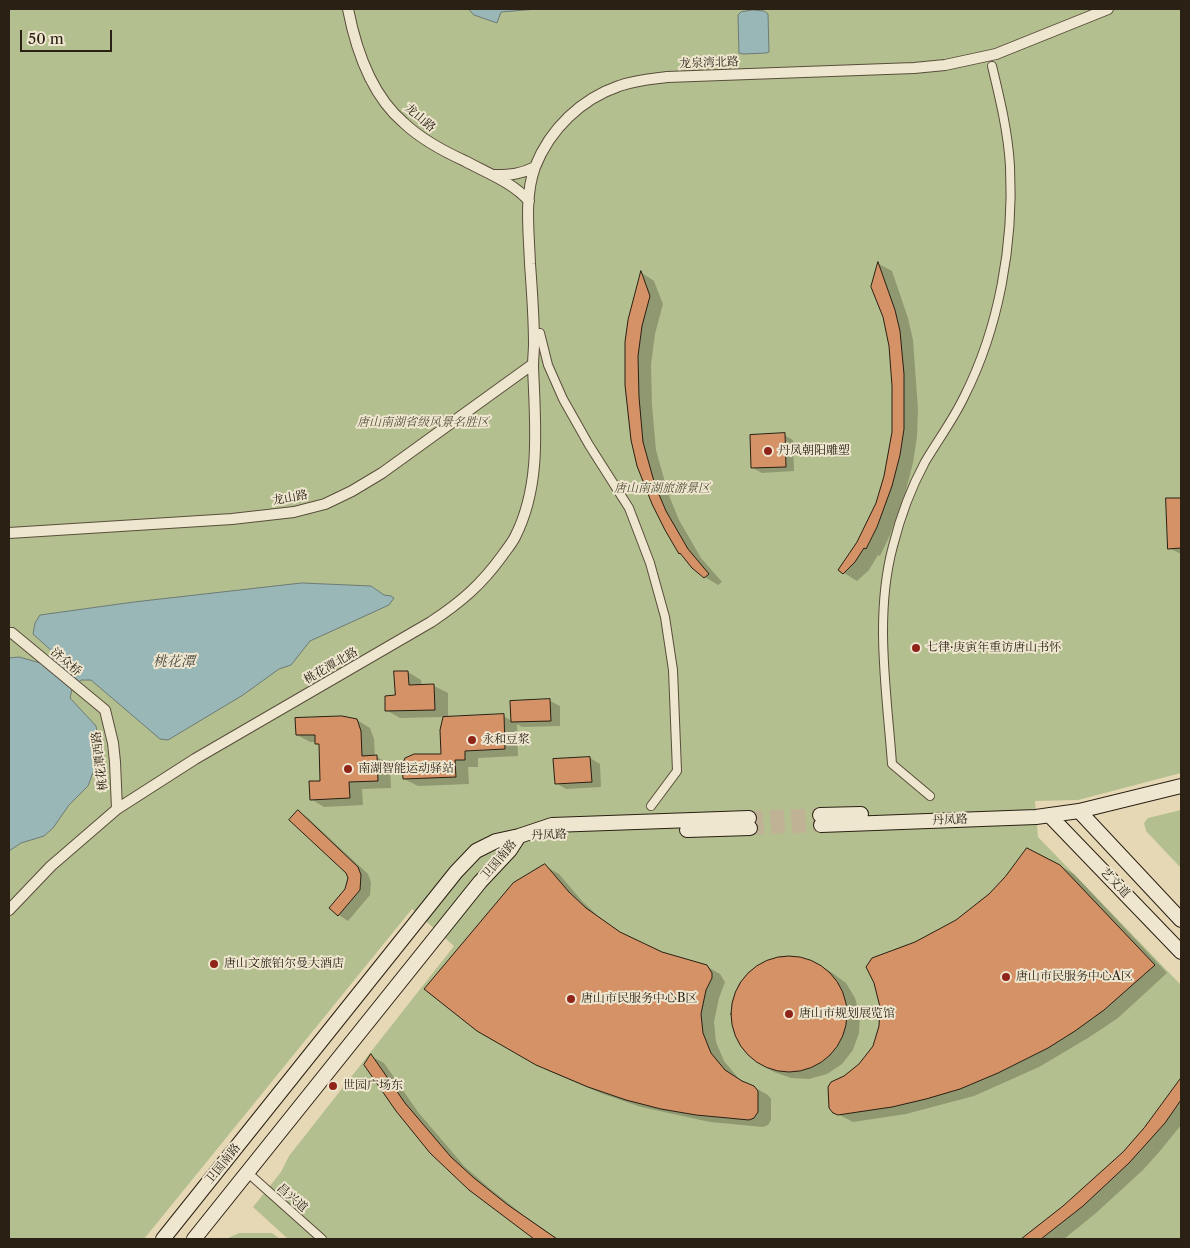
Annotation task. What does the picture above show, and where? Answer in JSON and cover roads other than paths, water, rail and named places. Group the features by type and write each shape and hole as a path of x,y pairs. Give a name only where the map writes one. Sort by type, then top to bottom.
{"main road":[{"name":"丹凤路","path":"1079,811 1044,808 820,820 1036,817 1079,811 1181,786"},
{"name":"艺文道","path":"1079,811 1181,920"},
{"name":"艺文道","path":"1049,815 1181,952"},
{"name":"丹凤路","path":"519,836 750,823"},
{"name":"卫国南路","path":"163,1239 456,872 476,851 496,840 519,836"},
{"name":"卫国南路","path":"194,1239 480,882 510,850 519,836"},
{"path":"230,1156 248,1172"}],"street":[{"name":"龙山路","path":"348,9 357,48 365,68 386,102 403,123 428,141 509,184 522,193 529,201"},
{"name":"龙泉湾北路","path":"533,364 529,201 531,182 535,167 548,142 571,114 587,101 620,85 667,77 914,68 945,65 996,54 1108,9"},
{"path":"930,796 892,764 883,627 886,575 904,509 924,464 964,397 980,361 996,310 1009,230 1011,194 1007,136 1003,110 992,66"},
{"path":"491,175 512,175 535,167"},
{"path":"540,333 548,365 563,399 589,445 629,508 650,563 665,617 673,670 677,771 651,806"},
{"name":"龙山路","path":"9,533 232,519 294,512 325,504 352,491 382,472 533,364"},
{"name":"桃花潭北路","path":"9,910 51,866 117,809 195,759 431,622 456,606 480,584 515,538 530,492 534,466 536,426 533,364"},
{"name":"济众桥","path":"10,633 105,710"},
{"name":"桃花潭西路","path":"105,710 113,743 117,809"},
{"name":"昌兴道","path":"248,1172 322,1239"}],"water":[{"path":"469,9 537,9 501,12 497,23 474,15"},
{"path":"764,11 768,14 769,52 739,53 738,15 741,12"},
{"name":"桃花潭","path":"302,583 371,586 384,595 394,598 389,605 310,641 291,665 279,669 243,695 168,740 160,739 91,680 81,680 72,689 70,698 96,726 98,739 95,767 88,786 69,805 53,828 44,836 21,843 9,851 9,658 19,657 44,664 53,652 33,634 35,623 40,615 134,602"}],"tunnel":[{"path":"749,818 820,815"},
{"path":"750,828 821,825"}],"place":[{"name":"丹凤朝阳雕塑","path":"768,451"},
{"name":"七律·庚寅年重访唐山书怀","path":"916,648"},
{"name":"永和豆浆","path":"472,740"},
{"name":"南湖智能运动驿站","path":"348,769"},
{"name":"唐山文旅铂尔曼大酒店","path":"214,964"},
{"name":"唐山市民服务中心A区","path":"1006,977"},
{"name":"唐山市民服务中心B区","path":"571,999"},
{"name":"唐山市规划展览馆","path":"789,1014"},
{"name":"世园广场东","path":"333,1086"}],"park label":[{"name":"唐山南湖省级风景名胜区","path":"423,423"},
{"name":"唐山南湖旅游景区","path":"662,489"}]}
